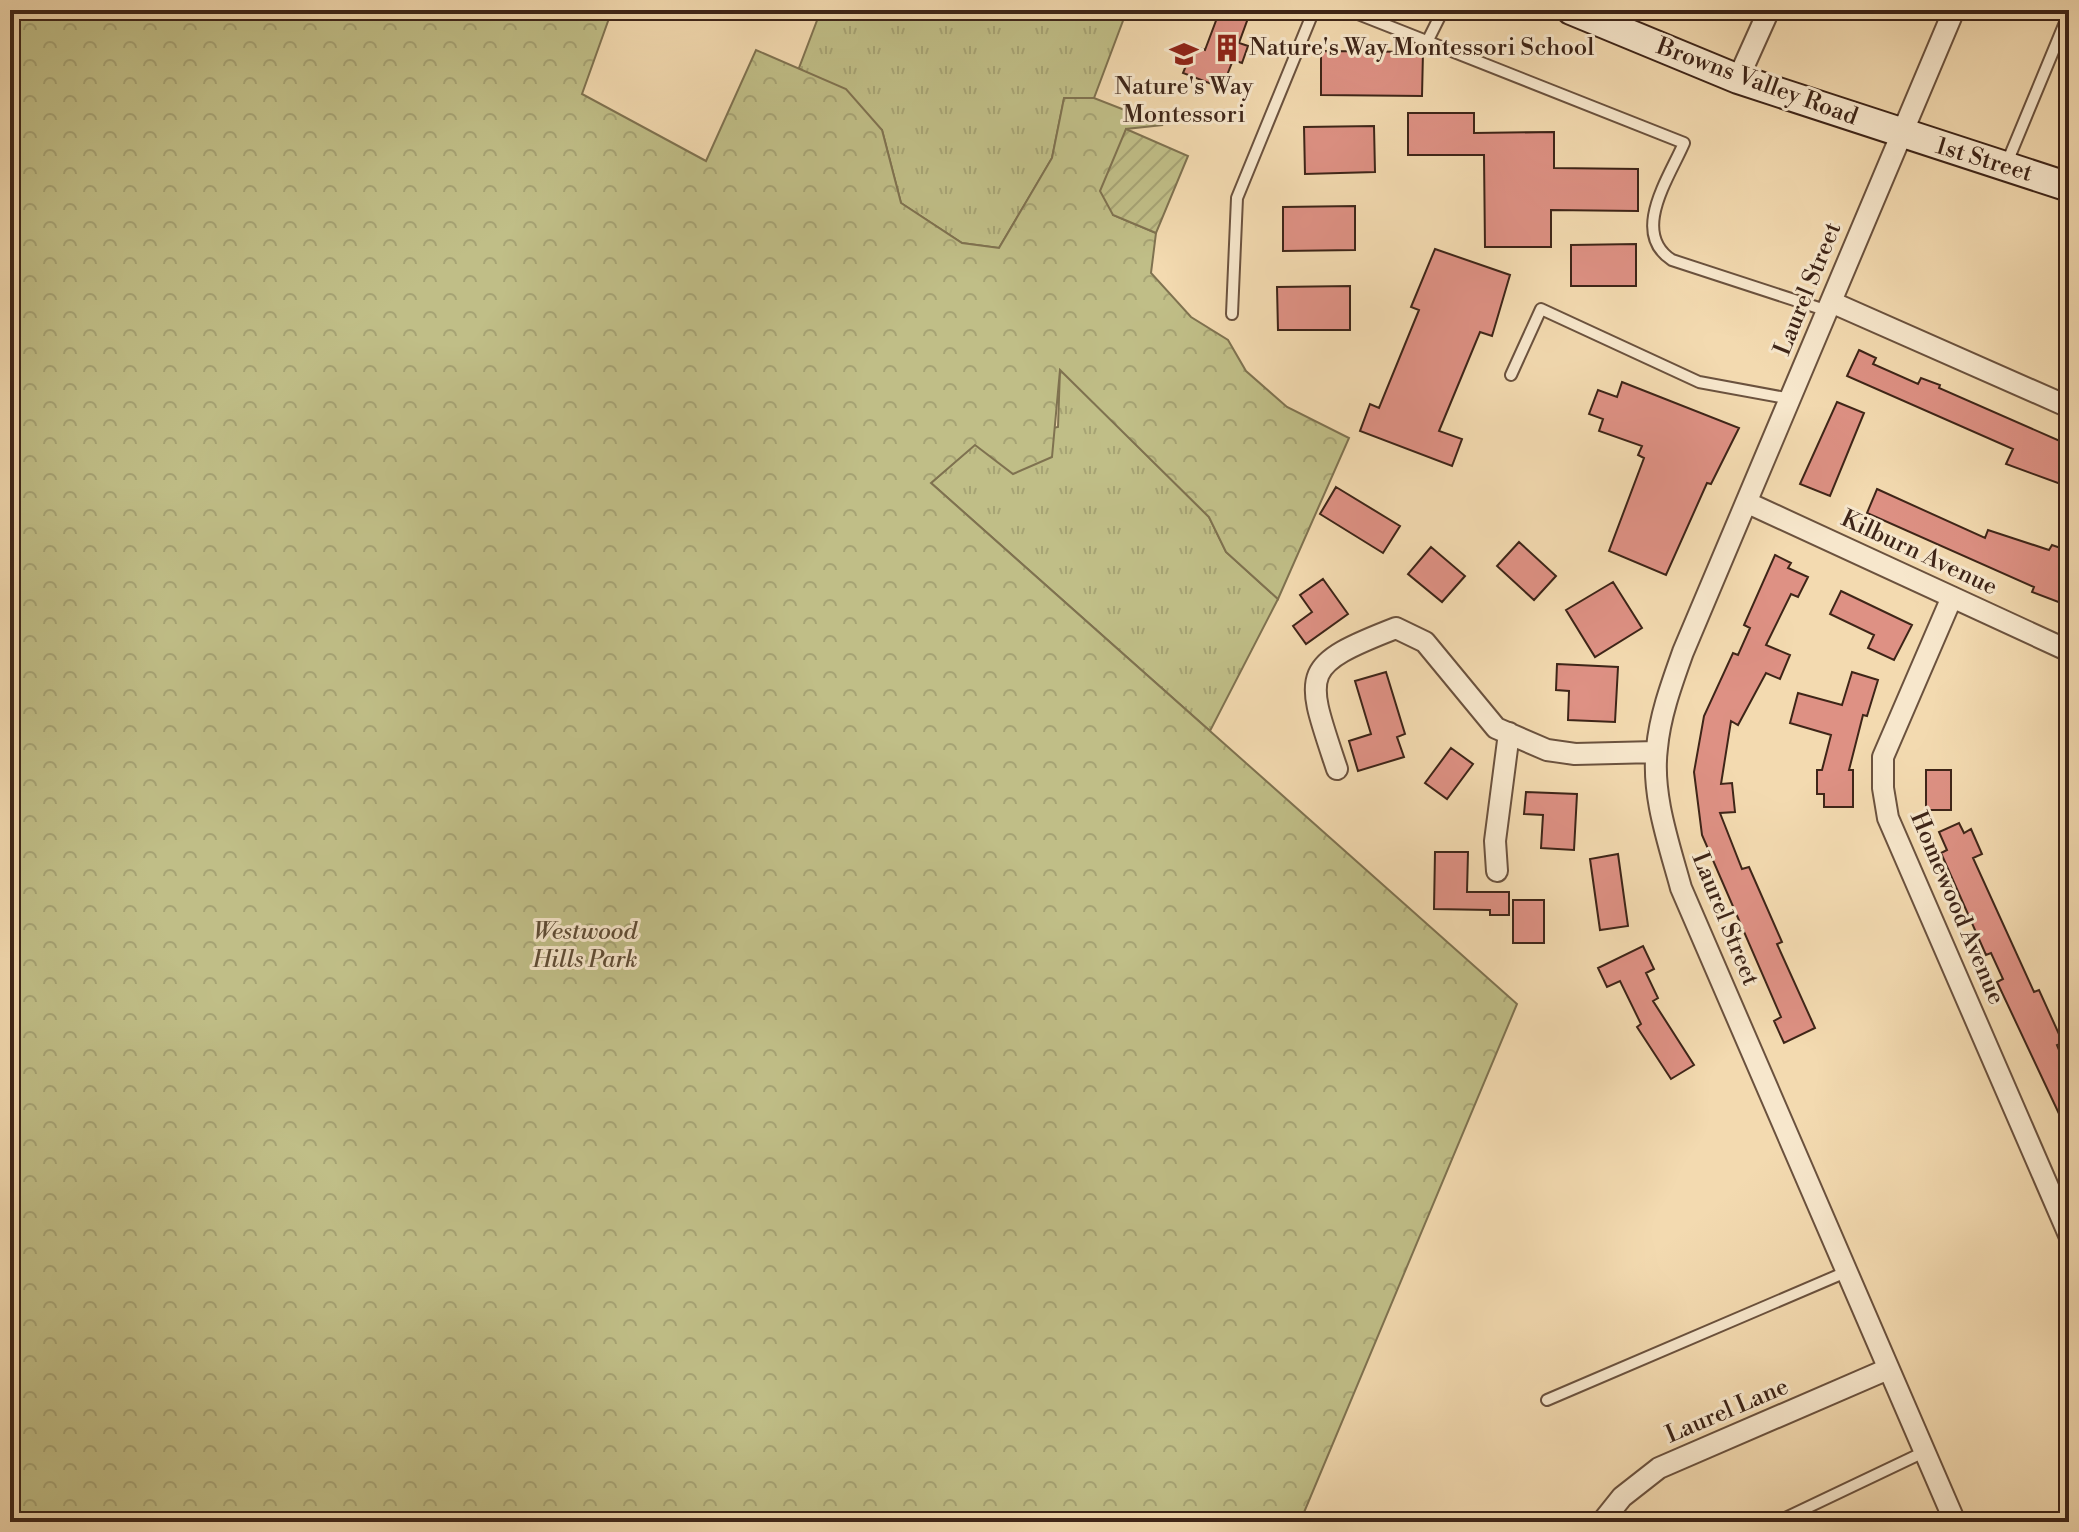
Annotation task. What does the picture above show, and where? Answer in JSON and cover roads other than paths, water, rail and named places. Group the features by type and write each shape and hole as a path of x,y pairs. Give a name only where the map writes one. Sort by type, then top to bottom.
{"main road":[{"name":"Browns Valley Road","path":"1571,10 1738,79 1897,139"},
{"name":"1st Street","path":"1897,139 2005,166 2069,187"}],"street":[{"path":"1738,79 1769,10"},
{"name":"Laurel Street","path":"1954,10 1683,652 1661,719 1656,752 1662,821 1681,888 1955,1522"},
{"path":"1829,306 2069,407"},
{"name":"Kilburn Avenue","path":"1748,503 2069,651"},
{"name":"Homewood Avenue","path":"1952,597 1883,757 1883,788 1888,818 2069,1235"},
{"path":"1337,769 1313,688 1318,672 1340,650 1396,628 1425,642 1496,728 1547,750 1575,754 1656,752"},
{"path":"1497,871 1495,841 1509,733"},
{"name":"Laurel Lane","path":"1602,1522 1622,1497 1659,1468 1888,1369"}],"lane":[{"path":"1232,314 1237,198 1314,10"},
{"path":"1348,10 1684,143 1655,210 1653,238 1659,251 1672,260 1829,306"},
{"path":"1427,42 1443,10"},
{"path":"2005,166 2069,13"},
{"path":"1511,375 1541,309 1699,382 1791,399"},
{"path":"1547,1400 1846,1272"},
{"path":"1777,1522 1924,1452"}],"place":[{"name":"Nature's Way Montessori School","path":"1227,48"},
{"name":"Nature's Way Montessori","path":"1184,54"}],"park label":[{"name":"Westwood Hills Park","path":"585,946"}]}
